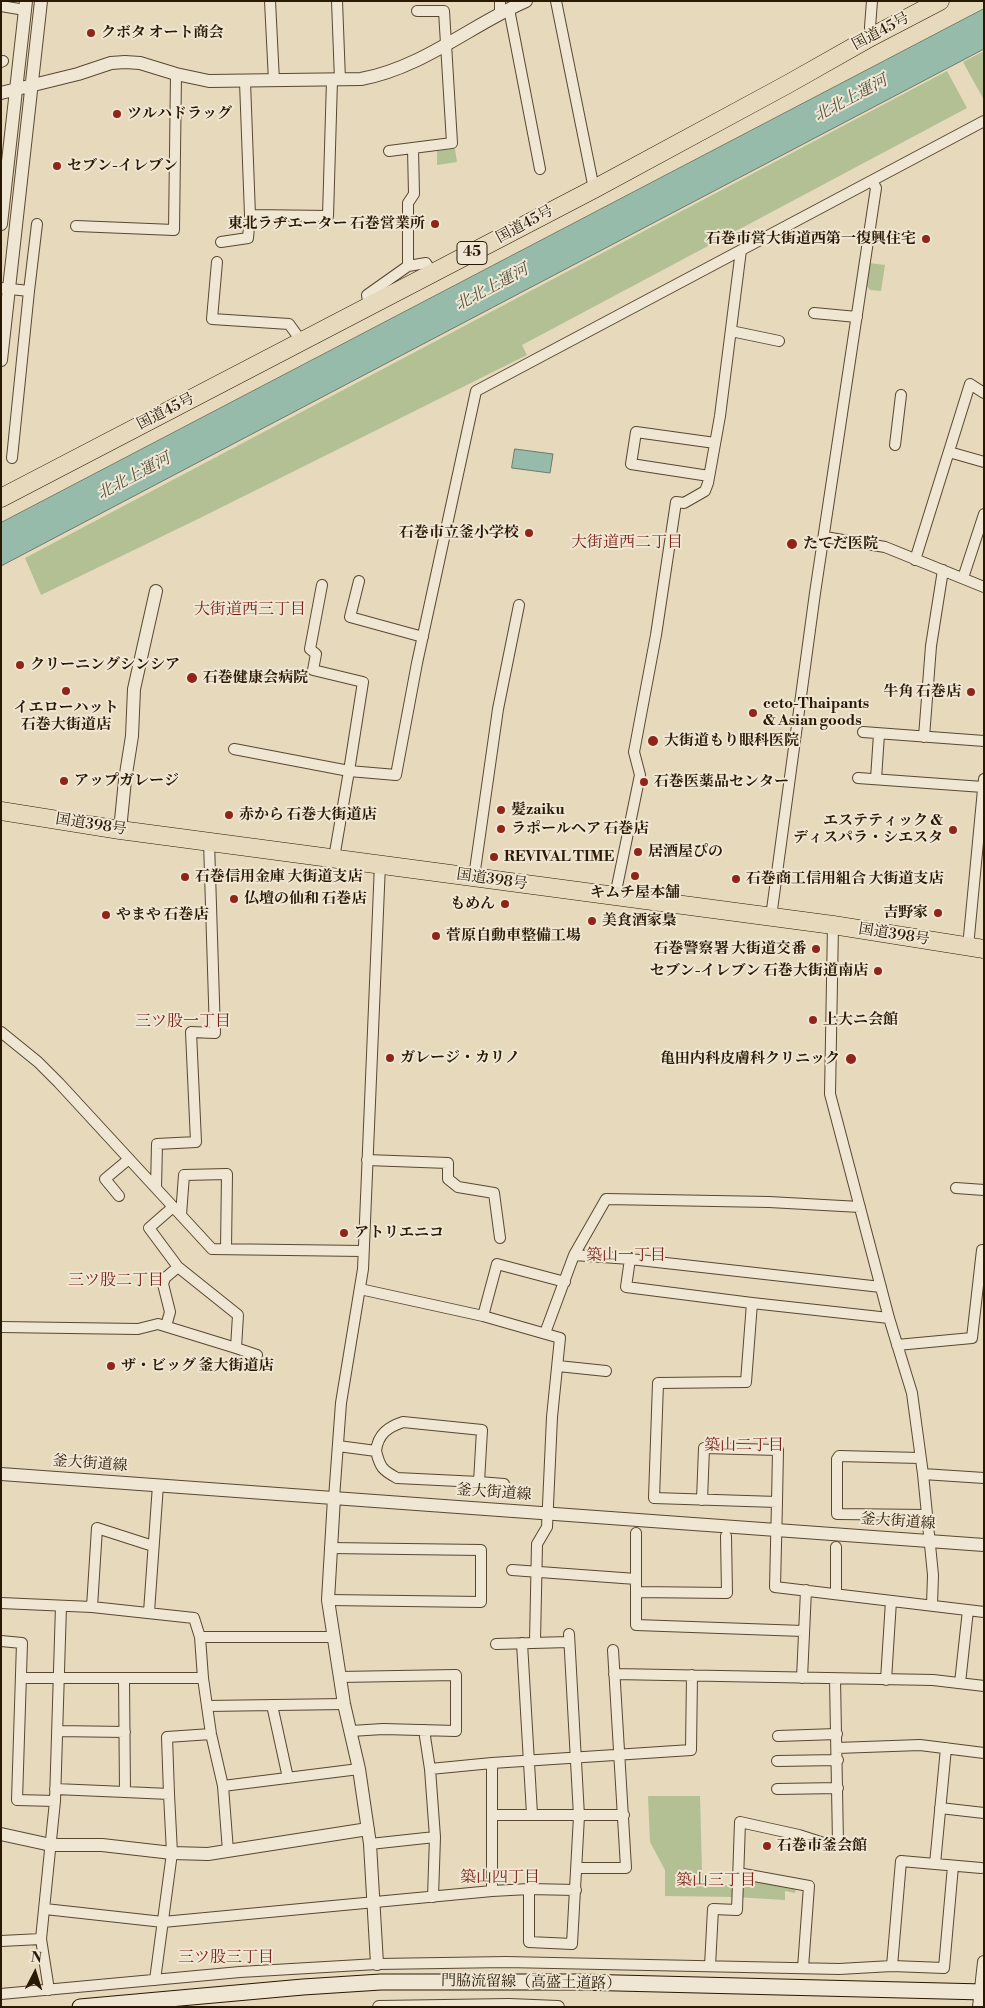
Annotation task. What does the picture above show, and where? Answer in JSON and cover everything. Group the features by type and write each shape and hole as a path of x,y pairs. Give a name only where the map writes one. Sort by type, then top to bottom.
{"highway":[{"name":"国道45号","path":"1,498 594,189 940,1"},
{"name":"国道398号","path":"1,811 120,830 771,917 976,948"}],"main road":[{"name":"門脇流留線（高盛土道路）","path":"80,2007 286,1988 381,1982 576,1982 981,1997"}],"street":[{"path":"1,360 6,289 41,1"},
{"path":"270,1 274,81"},
{"path":"250,215 328,216 336,80 337,1"},
{"path":"1,93 78,74 111,63 140,63 176,74 209,81 361,79 385,74 446,44 503,8 526,1"},
{"path":"556,1 594,189"},
{"path":"871,37 872,1"},
{"path":"1,224 25,6 6,5"},
{"path":"503,8 540,169"},
{"path":"388,152 452,143 444,11 416,12"},
{"path":"76,226 174,230 176,74"},
{"path":"221,242 248,238 250,215 245,82"},
{"path":"234,749 349,771 396,775 423,636 476,392 984,121"},
{"path":"408,266 408,203 414,194 413,149"},
{"path":"771,917 824,537 876,188 872,181"},
{"path":"12,458 37,224"},
{"path":"615,896 640,775 634,752 656,635 676,502 684,503 705,491 709,476 731,331 740,250"},
{"path":"217,262 212,319 288,324 302,342"},
{"path":"369,307 367,295 408,266 426,262 432,274"},
{"path":"6,289 29,291"},
{"path":"814,313 857,317"},
{"path":"731,331 778,341"},
{"path":"916,560 970,384 984,393"},
{"path":"895,444 901,395"},
{"path":"709,476 632,464 636,432 715,444"},
{"path":"949,452 984,462"},
{"path":"963,578 983,519"},
{"path":"824,537 885,546 984,587"},
{"path":"924,737 931,646 943,570"},
{"path":"359,581 350,617 423,636"},
{"path":"322,585 310,649 316,654 313,670 363,682 334,858"},
{"path":"120,830 132,736 134,689 156,591"},
{"path":"477,878 475,870 498,709 519,605"},
{"path":"863,732 984,741"},
{"path":"876,779 879,734"},
{"path":"858,778 983,789 976,948"},
{"path":"156,1188 157,1144 196,1142 191,1032 216,1033 208,842"},
{"path":"377,1964 368,1829 359,1769 339,1677 328,1600 341,1403 360,1289 363,1251 380,864"},
{"path":"833,926 830,1094 889,1318 912,1393 923,1474 933,1575 932,1605"},
{"path":"1,1032 38,1062 59,1083 212,1249 363,1251"},
{"path":"119,1196 105,1178 129,1159"},
{"path":"368,1160 448,1163 448,1179 458,1187 494,1192 500,1238"},
{"path":"181,1216 184,1174 227,1174 226,1249"},
{"path":"956,1188 984,1190"},
{"path":"546,1333 574,1255 606,1198 769,1202 860,1207"},
{"path":"173,1207 149,1228 178,1267 238,1315 236,1348"},
{"path":"897,1345 972,1338 981,1279 982,1250"},
{"path":"574,1255 630,1259 881,1287"},
{"path":"630,1259 626,1287 752,1304 889,1318"},
{"path":"483,1316 497,1264 565,1282"},
{"path":"166,1326 170,1312 164,1284 165,1278 178,1267"},
{"path":"360,1289 483,1316 560,1338 552,1417 547,1527 537,1544 535,1642"},
{"path":"752,1304 746,1382 658,1383 654,1498 777,1502"},
{"path":"1,1327 138,1329 158,1324 257,1354"},
{"path":"558,1366 606,1371"},
{"path":"479,1482 482,1430 403,1422 392,1426 377,1441 376,1451 379,1465 386,1472 397,1478 504,1484"},
{"path":"338,1446 376,1451"},
{"path":"702,1500 704,1448 778,1450 775,1588 806,1590 984,1612"},
{"path":"920,1458 839,1456 837,1459 836,1514 927,1516"},
{"name":"釜大街道線","path":"1,1474 984,1544"},
{"path":"923,1474 984,1478"},
{"path":"149,1612 158,1485"},
{"path":"92,1608 98,1528 153,1546"},
{"path":"636,1533 636,1625 803,1631"},
{"path":"636,1592 727,1593 726,1536"},
{"path":"836,1547 836,1594"},
{"path":"328,1600 481,1602 481,1550 330,1548"},
{"path":"512,1570 636,1579"},
{"path":"802,1678 806,1590"},
{"path":"886,1680 891,1601"},
{"path":"1,1602 149,1612 194,1618 200,1637 203,1678 211,1734 223,1786 228,1851"},
{"path":"49,1990 41,1939 46,1909 55,1801 61,1606"},
{"path":"960,1683 968,1610"},
{"path":"200,1637 333,1637"},
{"path":"496,1644 569,1638 579,1816 572,1944 529,1942 530,1889"},
{"path":"1,1641 22,1643 17,1800 55,1801"},
{"path":"522,1643 532,1814"},
{"path":"577,1868 626,1868 613,1650"},
{"path":"614,1674 933,1680 984,1686"},
{"path":"339,1677 456,1675 456,1731 351,1731"},
{"path":"430,1769 691,1750 692,1675"},
{"path":"21,1678 203,1678"},
{"path":"124,1679 125,1792"},
{"path":"710,1966 714,1909 737,1910 740,1822 799,1835 833,1846 838,1842 838,1748 835,1679"},
{"path":"207,1706 344,1704"},
{"path":"272,1705 288,1778"},
{"path":"424,1730 430,1769 435,1837 433,1897"},
{"path":"57,1731 125,1732"},
{"path":"155,1980 172,1853 167,1737 211,1734"},
{"path":"778,1736 837,1734"},
{"path":"838,1748 920,1746 984,1753"},
{"path":"935,1864 946,1748"},
{"path":"777,1761 838,1760"},
{"path":"492,1763 492,1891"},
{"path":"223,1786 359,1769"},
{"path":"777,1789 838,1788"},
{"path":"55,1789 169,1794"},
{"path":"940,1808 984,1813"},
{"path":"492,1815 579,1816 624,1814"},
{"path":"1,1834 51,1845 102,1845 172,1853 208,1854 368,1829"},
{"path":"370,1844 435,1837"},
{"path":"892,1966 902,1861 981,1868"},
{"path":"1,1994 240,1972 377,1964 506,1962 839,1969 892,1966 944,1968 953,1866"},
{"path":"738,1873 810,1886 803,1968"},
{"path":"46,1909 163,1922 492,1891 530,1889 576,1890"},
{"path":"1,1942 41,1939"},
{"path":"981,1997 984,1962"},
{"path":"379,2007 558,2007"}],"shaded area":[{"path":"984,51 984,100 963,62"},
{"path":"947,71 967,108 522,345 527,355 41,595 25,558"},
{"path":"455,149 457,162 437,165 437,151"},
{"path":"869,263 885,265 881,291 870,290 866,285"},
{"path":"648,1796 700,1796 702,1871 709,1885 733,1885 734,1876 796,1887 795,1893 785,1891 785,1900 665,1896 665,1870 650,1842"}],"water":[{"name":"北北上運河","path":"984,9 984,49 1,566 1,523"},
{"path":"515,449 553,454 550,473 512,468"}],"place":[{"name":"クボタ オート商会","path":"91,33"},
{"name":"ツルハドラッグ","path":"117,114"},
{"name":"セブン-イレブン","path":"57,166"},
{"name":"東北ラヂエーター 石巻営業所","path":"435,224"},
{"name":"石巻市営大街道西第一復興住宅","path":"926,239"},
{"name":"石巻市立釜小学校","path":"529,533"},
{"name":"たてだ医院","path":"792,544"},
{"name":"クリーニングシンシア","path":"20,665"},
{"name":"石巻健康会病院","path":"192,678"},
{"name":"イエローハット 石巻大街道店","path":"66,691"},
{"name":"牛角 石巻店","path":"971,692"},
{"name":"ceto-Thaipants & Asian goods","path":"753,713"},
{"name":"大街道もり眼科医院","path":"653,741"},
{"name":"アップガレージ","path":"64,781"},
{"name":"石巻医薬品センター","path":"644,782"},
{"name":"髪zaiku","path":"501,810"},
{"name":"赤から 石巻大街道店","path":"229,815"},
{"name":"ラポールヘア 石巻店","path":"501,829"},
{"name":"エステティック & ディスパラ・シエスタ","path":"953,830"},
{"name":"居酒屋ぴの","path":"638,852"},
{"name":"REVIVAL TIME","path":"494,857"},
{"name":"キムチ屋本舗","path":"635,876"},
{"name":"石巻信用金庫 大街道支店","path":"185,877"},
{"name":"石巻商工信用組合 大街道支店","path":"736,879"},
{"name":"仏壇の仙和 石巻店","path":"234,899"},
{"name":"もめん","path":"505,904"},
{"name":"吉野家","path":"938,913"},
{"name":"やまや 石巻店","path":"106,915"},
{"name":"美食酒家梟","path":"592,921"},
{"name":"菅原自動車整備工場","path":"436,936"},
{"name":"石巻警察署 大街道交番","path":"816,949"},
{"name":"セブン-イレブン 石巻大街道南店","path":"878,971"},
{"name":"上大ニ会館","path":"813,1020"},
{"name":"ガレージ・カリノ","path":"390,1058"},
{"name":"亀田内科皮膚科クリニック","path":"851,1059"},
{"name":"アトリエニコ","path":"344,1233"},
{"name":"ザ・ビッグ 釜大街道店","path":"111,1366"},
{"name":"石巻市釜会館","path":"767,1846"}],"district":[{"name":"大街道西二丁目","path":"627,543"},
{"name":"大街道西三丁目","path":"250,610"},
{"name":"三ツ股一丁目","path":"183,1022"},
{"name":"築山一丁目","path":"626,1256"},
{"name":"三ツ股二丁目","path":"116,1281"},
{"name":"築山二丁目","path":"744,1446"},
{"name":"築山四丁目","path":"500,1878"},
{"name":"築山三丁目","path":"716,1881"},
{"name":"三ツ股三丁目","path":"226,1958"}]}
